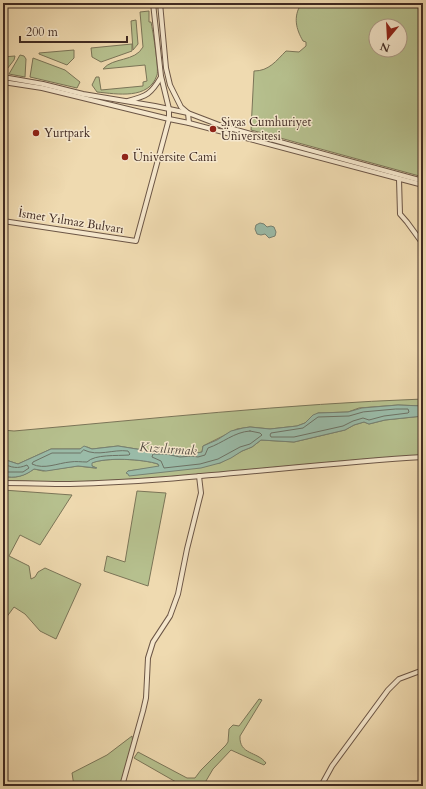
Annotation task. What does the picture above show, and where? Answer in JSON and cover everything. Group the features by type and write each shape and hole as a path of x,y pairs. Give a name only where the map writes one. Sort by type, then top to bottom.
{"street":[{"path":"153,3 161,76 169,109 169,119"},
{"path":"160,3 166,68 170,85 176,99 188,113 189,123"},
{"path":"127,102 148,94 154,89 161,76"},
{"path":"3,77 44,84 84,94 188,113 222,126 423,181"},
{"path":"3,82 42,88 189,123 423,185"},
{"name":"İsmet Yılmaz Bulvarı","path":"3,221 136,241 169,119"},
{"path":"399,179 400,214 423,244"},
{"path":"3,483 70,484 199,476 423,457"},
{"path":"122,786 144,705 148,658 151,648 170,616 181,582 187,549 201,493 199,476"},
{"path":"321,786 332,766 388,690 399,679 423,670"}],"green space":[{"path":"311,3 423,3 423,177 251,130 254,71 259,71 268,67 286,51 299,52 306,46 306,42 303,41 296,23 301,4"},
{"path":"149,11 149,22 151,22 152,27 157,65 157,75 153,83 140,92 132,94 97,92 92,85 96,77 99,77 101,90 143,86 143,82 147,81 145,65 103,69 107,65 135,55 143,47 140,12"},
{"path":"136,20 138,44 133,50 131,21"},
{"path":"132,44 132,51 101,62 92,57 91,48"},
{"path":"74,50 74,58 67,65 39,54 39,53"},
{"path":"20,55 24,56 26,59 25,77 9,74"},
{"path":"15,56 14,60 3,73 3,57"},
{"path":"33,58 65,70 80,82 77,88 30,77"},
{"path":"423,399 423,406 398,405 359,408 348,412 318,413 305,423 297,426 270,429 250,427 237,429 203,446 202,452 197,453 181,453 167,450 149,451 118,446 92,449 87,447 80,449 51,449 18,464 6,460 3,452 3,430 14,431 320,404"},
{"path":"423,416 423,455 158,478 70,482 3,481 3,476 19,476 34,469 43,471 78,466 96,468 92,466 91,463 106,460 124,459 151,462 158,464 159,467 128,471 126,473 220,463 252,447 261,440 294,442 345,430 364,422 369,424 385,420"},
{"path":"3,490 72,495 40,545 20,535 9,556 29,566 31,579 45,568 81,584 56,639 40,631 25,614 14,607 3,622"},
{"path":"137,491 166,493 148,586 104,571 107,556 125,562"},
{"path":"259,699 262,700 240,736 240,742 245,750 262,759 266,763 264,765 231,750 213,769 203,786 183,786 134,758 138,752 187,778 195,778 226,745 228,742 229,729 233,725 239,726"},
{"path":"132,736 133,744 120,786 74,786 72,773 107,755"}],"water":[{"path":"260,223 267,227 274,227 276,232 275,236 269,238 265,234 257,234 255,229 256,225"},
{"name":"Kızılırmak","path":"398,405 423,406 423,416 385,420 369,424 364,422 345,430 294,442 261,440 252,447 231,458 220,463 201,468 129,476 126,473 128,471 159,466 158,464 151,462 115,459 92,463 92,466 97,468 78,466 46,471 34,469 20,476 3,476 3,452 6,460 18,464 51,449 80,449 84,446 92,449 118,446 149,451 167,450 181,453 197,453 202,452 203,446 217,440 231,431 243,428 250,427 270,429 297,426 305,423 313,415 318,413 348,412 362,408"}],"place":[{"name":"Sivas Cumhuriyet Üniversitesi","path":"213,129"},
{"name":"Yurtpark","path":"36,133"},
{"name":"Üniversite Cami","path":"125,157"}]}
